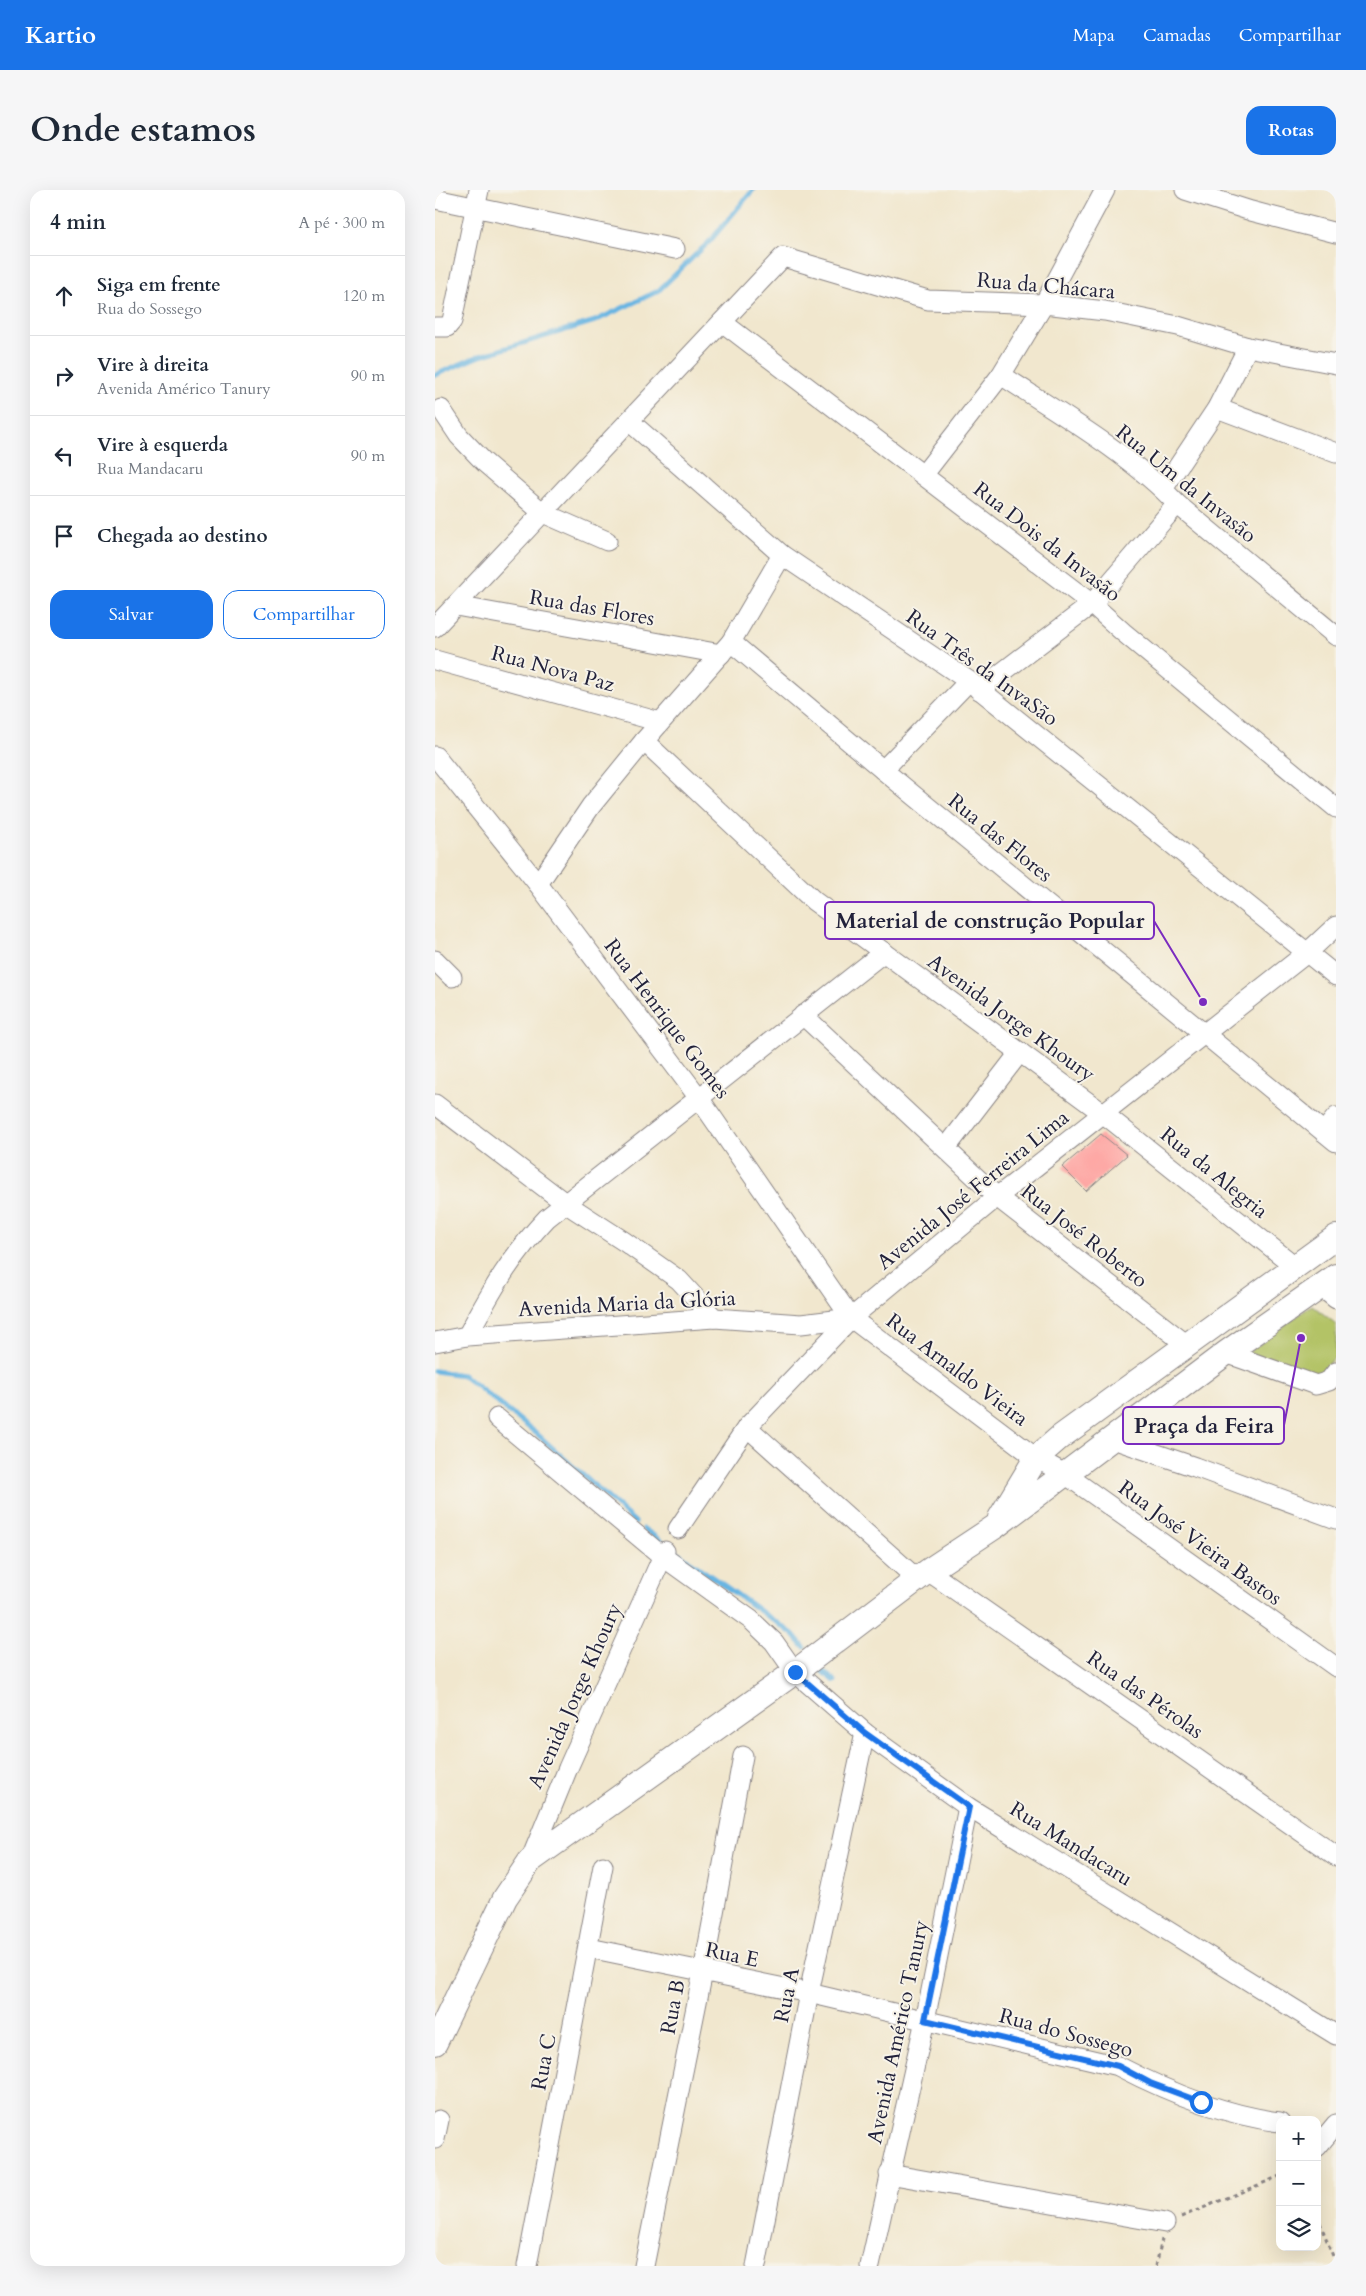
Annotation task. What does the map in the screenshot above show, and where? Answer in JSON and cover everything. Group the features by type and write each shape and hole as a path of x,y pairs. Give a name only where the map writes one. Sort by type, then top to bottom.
{"street":[{"path":"1185,190 1251,211 1336,233"},
{"path":"923,474 1001,375 1045,304 1099,191"},
{"path":"435,199 476,199 675,249"},
{"path":"441,327 452,321 476,199"},
{"name":"Rua da Chácara","path":"722,322 783,257 928,300 1045,304 1105,311 1178,326 1248,347 1336,364"},
{"path":"437,622 455,606 722,322"},
{"name":"Rua Dois da Invasão","path":"722,322 1092,604 1123,632 1336,808"},
{"path":"1163,489 1217,408 1248,347"},
{"name":"Rua Um da Invasão","path":"1001,375 1078,425 1163,489 1177,504 1336,636"},
{"path":"1217,408 1336,453"},
{"path":"441,409 465,442 543,513 607,540"},
{"name":"Rua Três da InvaSão","path":"629,421 782,555 974,686 1336,976"},
{"path":"883,770 974,686 1092,604 1177,504"},
{"path":"538,884 591,806 660,722 726,648 782,555"},
{"name":"Rua das Flores","path":"455,606 726,648 883,770 1330,1137"},
{"name":"Rua Nova Paz","path":"435,660 660,722"},
{"name":"Avenida Jorge Khoury","path":"644,741 815,901 1104,1114"},
{"name":"Rua Henrique Gomes","path":"435,756 538,884 699,1098 851,1318"},
{"name":"Avenida José Ferreira Lima","path":"678,1529 747,1427 851,1318 997,1197 1308,952 1336,926"},
{"path":"467,1336 500,1276 526,1241 565,1203 884,952"},
{"path":"435,960 452,977"},
{"name":"Rua José Roberto","path":"803,1015 997,1197 1187,1345"},
{"path":"946,1148 1020,1052"},
{"path":"435,1104 565,1203 679,1280 714,1318"},
{"name":"Rua da Alegria","path":"1104,1114 1295,1267"},
{"path":"1330,1137 1336,1117"},
{"path":"996,1526 1036,1458 1059,1438 1336,1237"},
{"path":"435,2043 505,1898 530,1861 795,1672 923,1575 996,1526 1226,1353 1331,1287"},
{"name":"Avenida Maria da Glória","path":"435,1342 467,1336 714,1318 801,1324 851,1318"},
{"name":"Rua Arnaldo Vieira","path":"851,1318 1036,1458"},
{"path":"1226,1353 1315,1385 1329,1380 1336,1372"},
{"name":"Rua Mandacaru","path":"497,1418 663,1554 751,1620 774,1642 795,1672 865,1733 969,1807 1336,2036"},
{"name":"Rua das Pérolas","path":"747,1427 923,1575 1336,1856"},
{"path":"1113,1439 1336,1519"},
{"name":"Rua José Vieira Bastos","path":"1036,1458 1065,1474 1336,1668"},
{"name":"Avenida Jorge Khoury","path":"530,1861 567,1768 663,1554"},
{"name":"Rua A","path":"755,2266 809,1993 865,1733"},
{"name":"Rua B","path":"645,2266 743,1756"},
{"name":"Avenida Américo Tanury","path":"870,2266 889,2174 925,2020 969,1807"},
{"name":"Rua C","path":"527,2266 589,1948 603,1866"},
{"name":"Rua E","path":"589,1948 809,1993 925,2020"},
{"name":"Rua do Sossego","path":"925,2020 1118,2066 1150,2083 1201,2102 1252,2119 1276,2122"},
{"path":"435,2139 439,2120"},
{"path":"1321,2140 1329,2125"},
{"path":"889,2174 1165,2223"}],"path":[{"path":"1157,2266 1165,2223 1276,2178"},
{"path":"1321,2225 1336,2264"}],"green space":[{"path":"1312,1305 1336,1324 1336,1356 1318,1375 1248,1353"}],"building":[{"path":"1101,1134 1127,1155 1086,1191 1062,1167"}],"waterway":[{"path":"435,375 477,357 595,321 658,291 710,241 753,190"},
{"path":"435,1371 463,1375 536,1433 635,1522"},
{"path":"644,1529 793,1634 804,1647"},
{"path":"821,1670 835,1681"}],"place":[{"name":"Material de construção Popular","path":"1203,1002"},
{"name":"Praça da Feira","path":"1301,1338"}],"route":[{"path":"795,1672 865,1733 969,1807 925,2020 1118,2066 1150,2083 1201,2102"}]}
